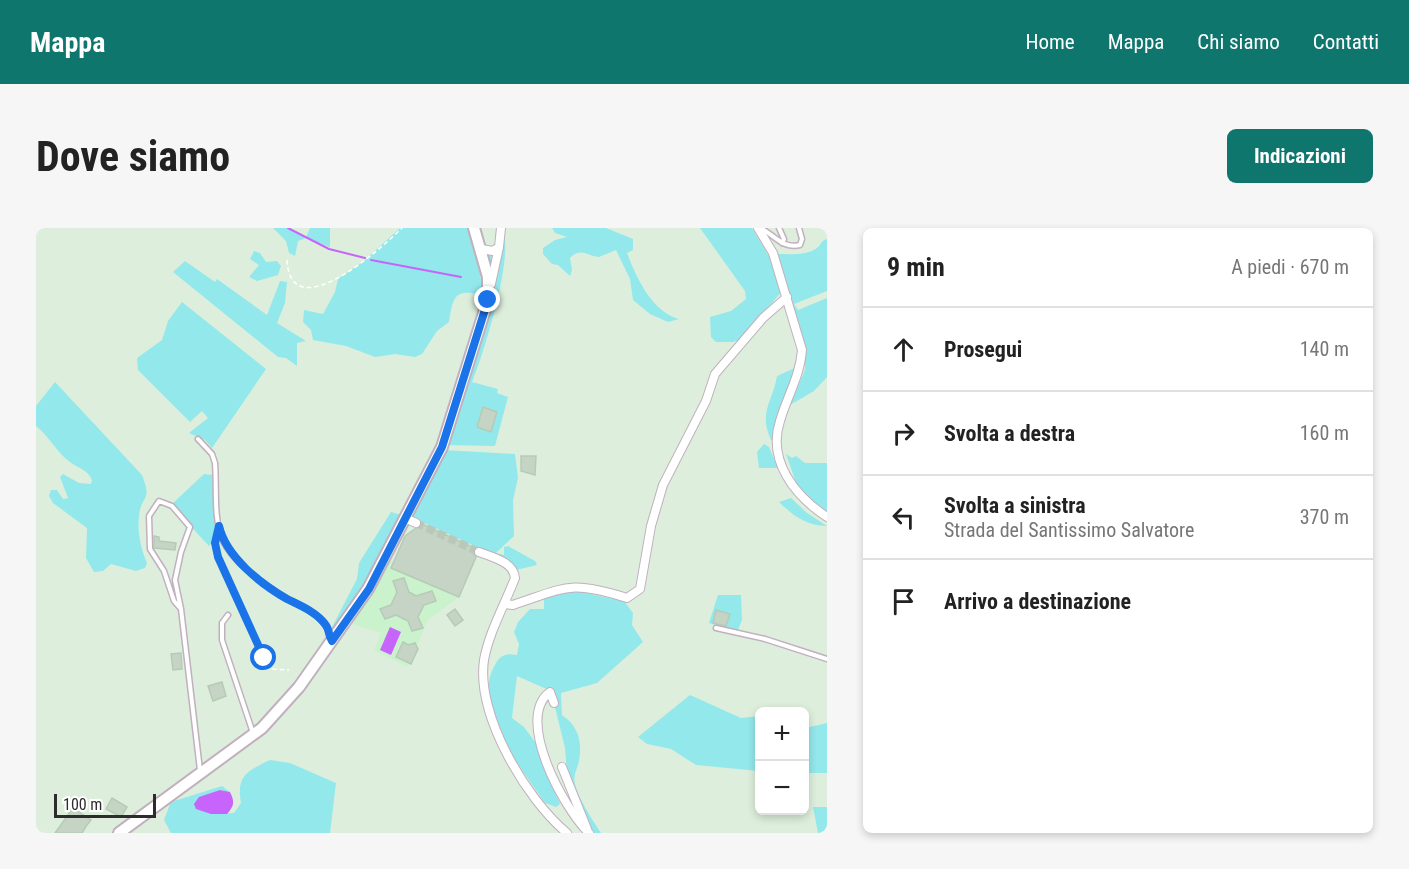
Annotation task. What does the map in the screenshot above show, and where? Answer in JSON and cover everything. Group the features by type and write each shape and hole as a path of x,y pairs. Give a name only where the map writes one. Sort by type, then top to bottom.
{"street":[{"path":"474,228 481,249 489,291"},
{"path":"119,833 253,734 299,687 369,589 442,447 489,291 501,228"},
{"path":"759,228 773,253 802,350 801,367 780,420 777,448 794,489 808,505 827,517"},
{"path":"481,249 493,251 499,247"},
{"path":"505,604 513,605 563,587 594,588 627,598 640,589 651,526 663,485 706,401 715,374 763,318 787,297"},
{"path":"405,518 416,523"},
{"path":"479,552 510,566 514,572 505,604 484,659 483,676 493,723 505,750 533,794 556,824 567,833"},
{"path":"554,703 550,692 541,698 536,717 537,733 557,786 578,823 589,833"},
{"path":"562,767 589,833"}],"lane":[{"path":"759,228 782,243 793,247 800,245 802,239 799,228"},
{"path":"779,228 784,239 782,243"},
{"path":"198,439 212,454 215,463 219,526 223,541 234,555 276,592 317,616 329,630 332,641"},
{"path":"181,609 174,600 164,571 150,549 149,516 159,501 172,506 190,527 181,552 175,580 181,609 200,774"},
{"path":"228,615 222,622 222,640 253,734"},
{"path":"716,628 765,639 827,659"}],"path":[{"path":"287,260 288,271 297,284 305,287 335,282 371,256 402,228"},
{"path":"219,526 215,543 218,557 264,658 273,669 290,670"}],"shaded area":[{"path":"273,228 290,228 306,237 310,228 330,228 330,247 306,238 298,241 295,256 289,253 286,241"},
{"path":"400,228 468,228 478,258 483,295 466,293 457,296 452,306 449,322 437,331 422,354 415,357 395,354 375,357 346,346 313,340 311,330 303,322 304,310 323,314 335,292 338,279 364,261"},
{"path":"552,228 606,228 633,239 633,250 627,253 640,283 661,309 679,319 668,322 650,314 633,300 630,279 616,250 599,257 577,253 570,258 572,270 570,276 558,265 552,264 543,254 543,248 555,240 567,237 555,233"},
{"path":"700,228 752,228 770,258 782,291 742,339 733,342 716,342 711,337 710,317 731,311 746,299 745,291"},
{"path":"496,230 503,232 505,244 501,283 490,329 472,382 498,389 497,393 508,397 495,446 446,445 484,320 484,257 494,254"},
{"path":"827,239 827,291 794,304 798,310 827,298 827,377 814,391 790,405 805,370 805,358 777,254 813,251"},
{"path":"254,251 260,253 266,262 277,261 281,266 278,275 257,281 249,277 259,265 250,259"},
{"path":"185,261 215,282 217,279 267,315 280,281 287,282 285,303 277,323 306,341 297,343 297,366 286,358 278,357 173,272"},
{"path":"182,302 266,369 212,448 205,440 189,433 208,418 202,411 190,422 138,370 137,358 162,340 168,321"},
{"path":"797,367 774,443 767,430 766,414 777,376"},
{"path":"55,382 142,475 146,494 140,509 139,528 141,546 147,563 145,568 136,571 111,564 103,571 94,572 86,558 87,528 53,503 49,496 51,490 57,490 63,499 68,498 60,477 63,474 79,483 91,484 92,480 85,471 66,459 36,426 36,406"},
{"path":"764,444 769,447 778,468 759,468 757,452"},
{"path":"444,450 515,454 518,478 513,500 514,536 496,553 504,555 504,547 508,546 535,561 537,565 516,570 494,555 411,517"},
{"path":"786,454 792,458 796,456 805,463 827,463 827,515 798,488"},
{"path":"204,474 213,475 215,502 215,533 209,546 171,505"},
{"path":"791,498 807,513 827,526 812,524 801,519 779,502"},
{"path":"391,512 401,515 355,601 332,633 332,627 357,579 359,563"},
{"path":"417,521 480,550 459,597 428,620 408,667 374,650 381,633 352,624 388,561 394,561"},
{"path":"560,589 624,601 633,613 632,625 643,642 597,683 561,693 562,715 573,725 579,737 580,750 575,784 583,803 601,833 592,833 567,773 565,748 551,691 517,676 512,718 524,727 535,742 560,804 556,807 545,803 512,755 494,718 489,700 489,682 495,665 504,656 517,655 519,644 514,632 518,622 530,609 544,609 544,595"},
{"path":"718,595 741,595 742,620 737,632 709,623"},
{"path":"390,627 401,632 391,655 380,650"},
{"path":"690,695 741,718 755,716 755,771 696,765 671,749 647,744 638,737"},
{"path":"827,723 827,773 809,773 809,727"},
{"path":"270,760 290,763 336,783 330,833 171,833 164,820 170,804 174,801 222,786 230,792 220,790 211,814 234,813 241,803 240,786 245,775"},
{"path":"220,790 230,792 233,799 227,814 211,814 196,809 194,804 199,797"},
{"path":"813,807 827,807 827,833 818,833"}],"building":[{"path":"483,407 497,412 491,432 477,427"},
{"path":"521,456 536,456 535,475 521,471"},
{"path":"422,524 475,548 473,552 476,557 459,597 391,568 405,536"},
{"path":"154,536 159,537 159,541 176,543 175,550 154,548"},
{"path":"404,578 409,592 416,596 432,591 436,601 424,605 418,617 423,628 412,631 408,621 396,615 385,619 380,609 391,605 397,592 393,581"},
{"path":"455,609 463,620 455,626 447,615"},
{"path":"716,610 730,614 726,626 713,623"},
{"path":"403,642 408,645 415,643 418,649 411,664 396,657"},
{"path":"181,653 182,669 173,670 171,654"},
{"path":"222,682 226,696 213,701 208,686"},
{"path":"112,798 127,807 121,817 106,809"},
{"path":"73,808 91,820 82,833 55,833"}],"waterway":[{"path":"36,231 39,228"},
{"path":"288,228 329,249 365,258"},
{"path":"371,260 461,277"}],"tunnel":[{"path":"416,523 479,552"}],"route":[{"path":"264,658 218,557 215,543 219,526 227,548 276,592 307,609 325,623 332,641 369,589 442,447 488,300"}]}
